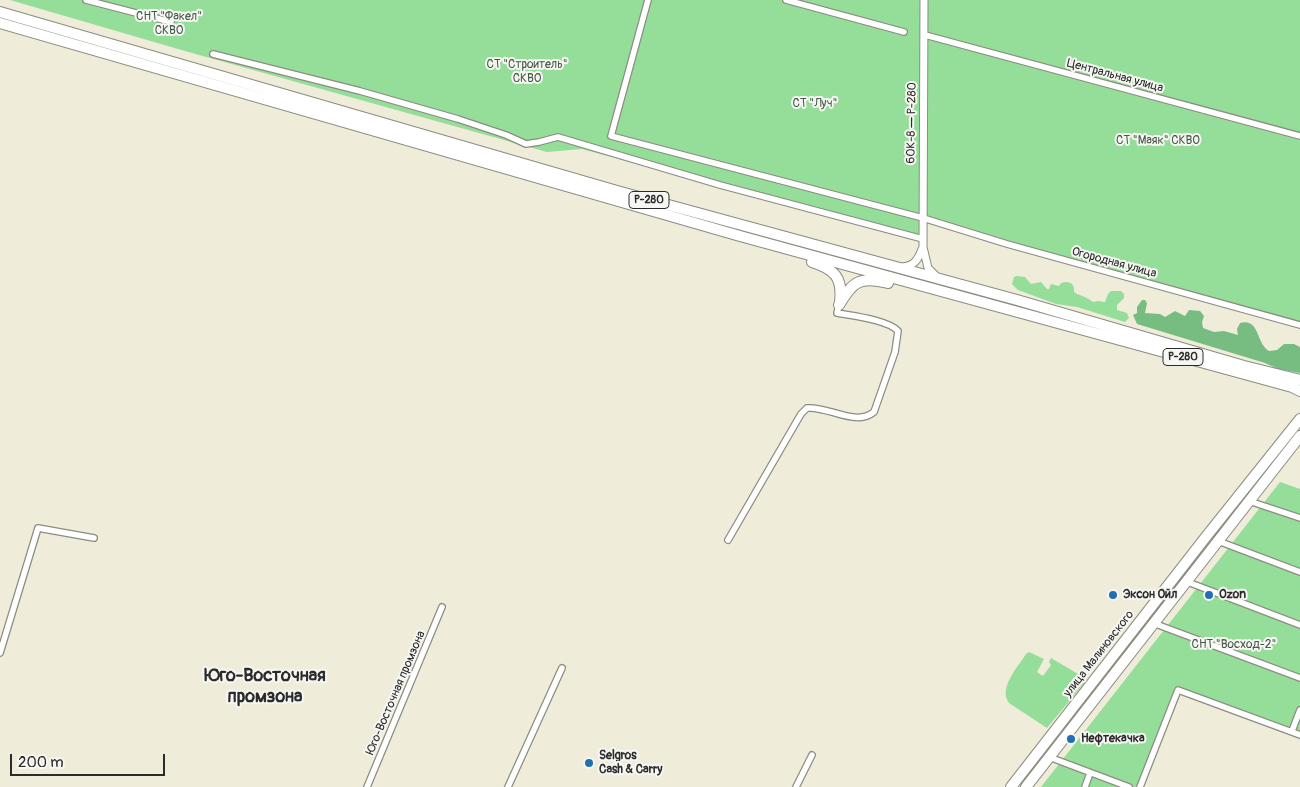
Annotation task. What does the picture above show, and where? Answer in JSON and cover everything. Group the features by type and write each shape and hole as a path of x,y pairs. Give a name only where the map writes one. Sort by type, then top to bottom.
{"highway":[{"name":"Р-280","path":"0,12 617,191 781,243 897,268 941,280 1016,305 1292,387 1300,391"},
{"name":"Р-280","path":"0,22 781,243 929,287 1016,305 1300,380"},
{"path":"781,243 779,253 824,266 836,274 841,295 839,305"},
{"path":"839,305 854,283 862,280 870,279 918,291 929,287"},
{"name":"улица Малиновского","path":"1011,787 1300,419"},
{"name":"улица Малиновского","path":"1026,787 1300,436"}],"street":[{"path":"86,0 171,22"},
{"name":"Огородная улица","path":"648,0 611,136 923,218 1007,244 1300,325"},
{"path":"786,0 904,32"},
{"name":"60К-8 — Р-280","path":"924,0 923,243 928,268 932,274 941,280"},
{"name":"Центральная улица","path":"925,34 1300,136"},
{"path":"213,54 344,87 458,119 506,134 526,144 558,137 923,243 918,260 914,264 897,268"},
{"path":"728,540 801,414 807,408 820,408 854,418 862,418 874,412 895,352 898,331 886,324 837,313 839,305"},
{"path":"1249,501 1300,518"},
{"path":"0,653 38,528 94,538"},
{"path":"1218,541 1300,572"},
{"path":"1186,581 1300,625"},
{"name":"Юго-Восточная промзона","path":"368,787 442,607"},
{"path":"1153,623 1300,678"},
{"path":"508,787 562,668"},
{"path":"1140,787 1178,690 1300,735"},
{"path":"1292,731 1300,710"},
{"path":"796,787 812,755"},
{"path":"1048,757 1129,787"},
{"path":"1084,787 1090,772"}],"green space":[{"path":"10,0 920,0 920,241 582,149 547,152"},
{"name":"СТ \"Маяк\" СКВО","path":"927,0 1300,0 1300,326 926,223"},
{"path":"1014,277 1025,277 1031,284 1041,282 1047,289 1049,289 1051,284 1059,286 1061,283 1069,282 1074,286 1074,292 1093,302 1105,302 1111,291 1121,291 1124,294 1124,298 1117,305 1117,310 1127,313 1129,318 1125,322 1077,307 1056,304 1018,290 1012,284"},
{"path":"1142,300 1145,300 1147,303 1145,313 1160,314 1165,317 1175,311 1185,316 1189,310 1200,311 1204,316 1203,328 1214,332 1224,331 1238,335 1237,329 1240,323 1246,322 1251,324 1265,348 1269,351 1277,350 1284,344 1294,344 1300,347 1300,373 1278,369 1265,363 1137,324 1133,315 1137,313 1137,307"},
{"name":"СНТ \"Восход-2\"","path":"1280,482 1300,489 1300,738 1179,693 1142,787 1041,787"},
{"path":"1029,652 1044,659 1037,672 1043,676 1051,665 1049,662 1051,658 1085,678 1085,682 1047,728 1009,703 1006,697 1007,684 1010,678"}],"place":[{"name":"Эксон Ойл","path":"1113,595"},
{"name":"Ozon","path":"1209,595"},
{"name":"Нефтекачка","path":"1071,739"},
{"name":"Selgros Cash & Carry","path":"589,763"}],"district":[{"name":"Юго-Восточная промзона","path":"265,686"}],"park label":[{"name":"СНТ \"Факел\" СКВО","path":"169,24"},
{"name":"СТ \"Строитель\" СКВО","path":"527,72"},
{"name":"СТ \"Луч\"","path":"815,104"}]}
